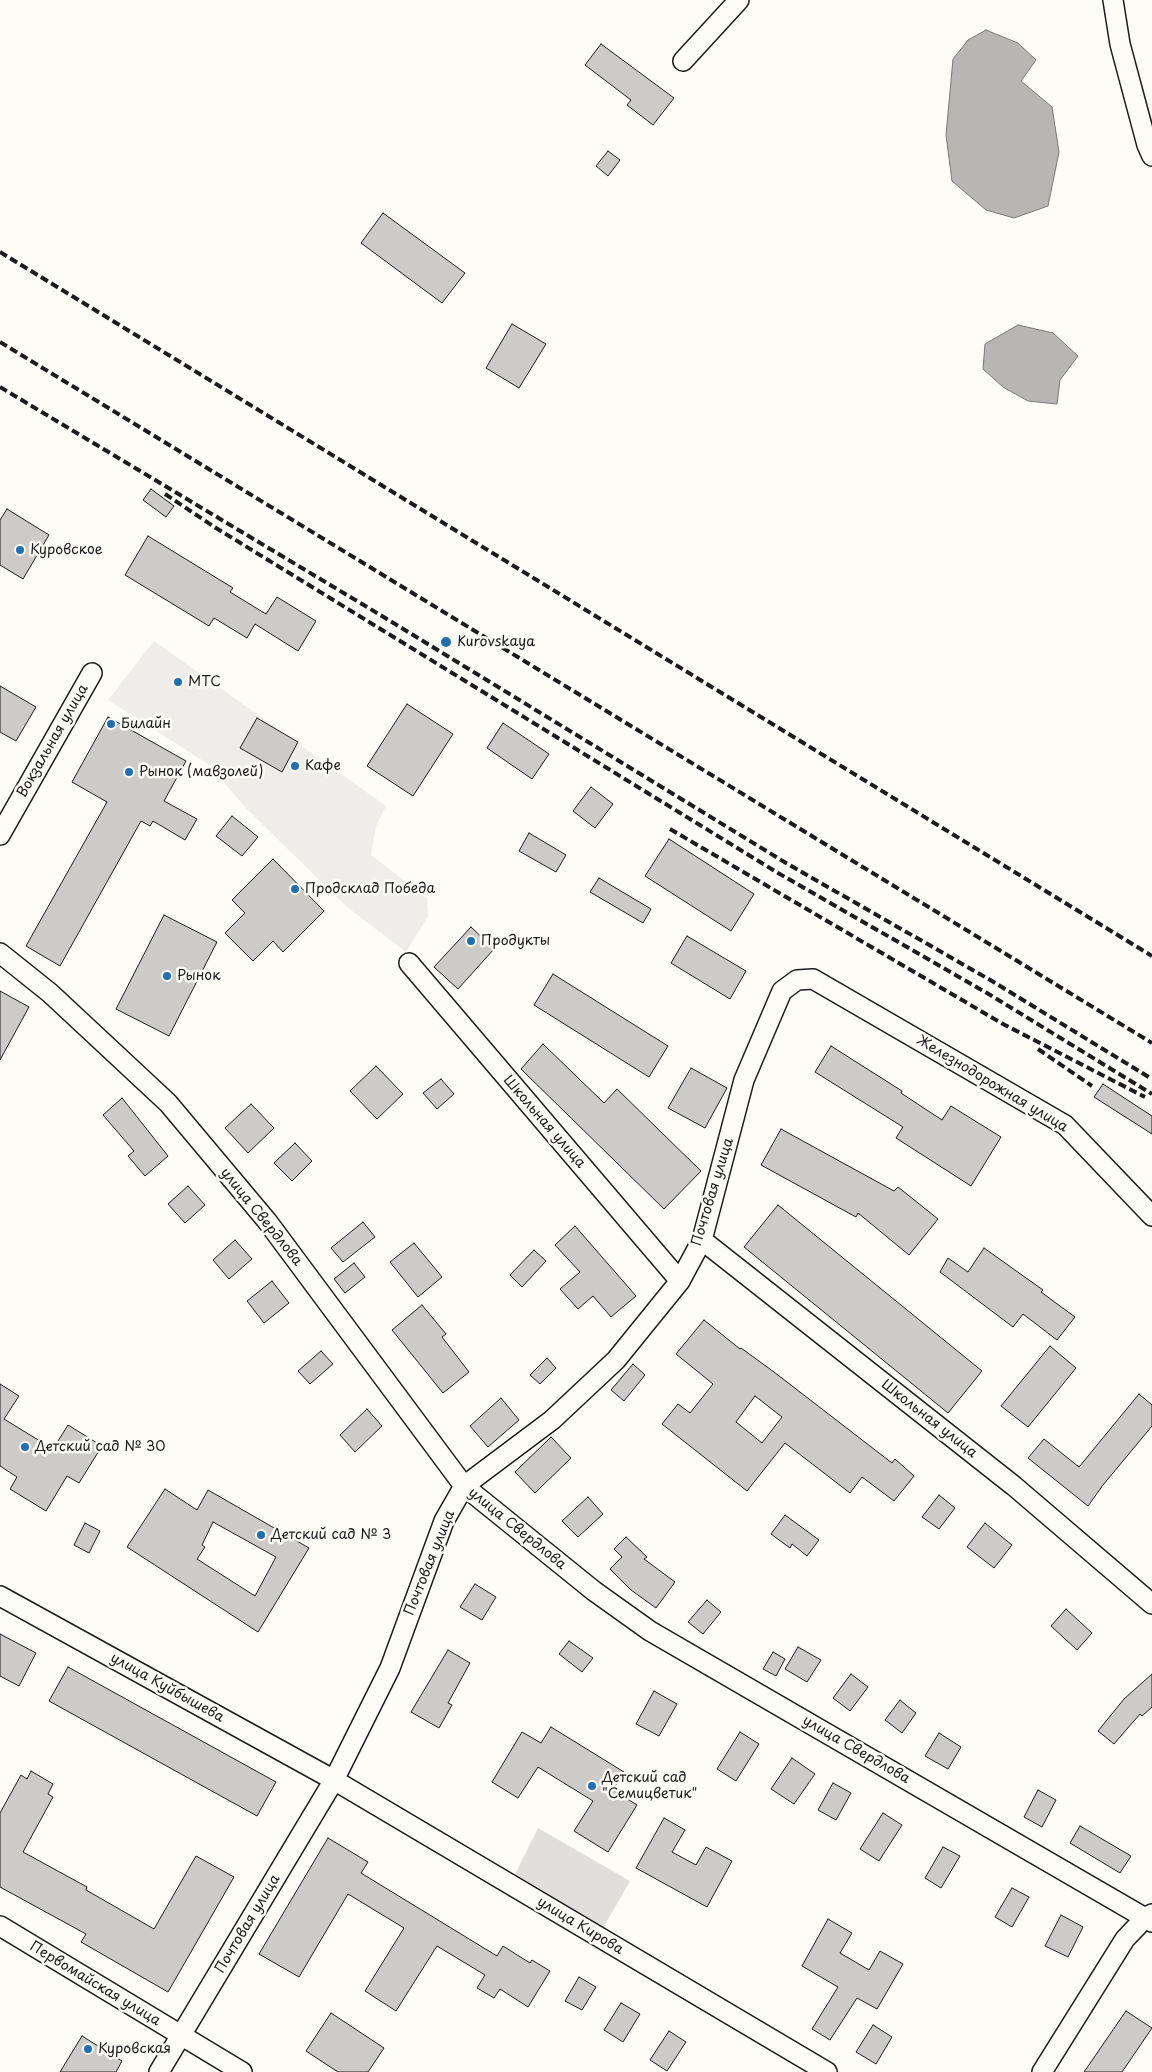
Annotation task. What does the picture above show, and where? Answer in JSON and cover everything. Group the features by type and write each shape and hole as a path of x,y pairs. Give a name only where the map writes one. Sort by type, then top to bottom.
{"street":[{"path":"683,61 739,0"},
{"path":"1112,0 1120,44 1147,144 1152,156"},
{"name":"Вокзальная улица","path":"0,835 92,673"},
{"name":"улица Свердлова","path":"0,953 50,993 168,1103 267,1221 464,1486 594,1591 650,1631 1150,1918"},
{"name":"Школьная улица","path":"409,964 680,1281"},
{"name":"Почтовая улица","path":"158,2072 182,2036 334,1780 390,1668 444,1521 464,1486 552,1420 616,1360 680,1281 702,1240 744,1080 782,991 797,980 812,979"},
{"name":"Железнодорожная улица","path":"812,979 1066,1125 1152,1216"},
{"name":"Школьная улица","path":"702,1240 1014,1486 1152,1604"},
{"name":"улица Куйбышева","path":"0,1596 334,1780"},
{"name":"улица Кирова","path":"334,1780 827,2072"},
{"path":"1042,2072 1125,1938 1150,1918"},
{"name":"Первомайская улица","path":"0,1926 242,2072"}],"shaded area":[{"path":"986,30 1018,43 1036,60 1021,81 1052,107 1059,152 1048,206 1014,218 986,210 952,181 946,135 953,59 968,40"},
{"path":"1018,325 1053,333 1078,356 1060,380 1057,404 1028,401 1003,387 983,369 985,344"},
{"path":"154,641 386,806 376,826 371,855 427,898 428,916 406,952 347,907 246,808 208,764 108,700"},
{"path":"538,1828 630,1881 603,1928 515,1874"}],"building":[{"path":"601,44 674,98 653,125 627,105 631,100 585,65"},
{"path":"608,151 620,160 608,176 596,166"},
{"path":"383,213 465,273 442,303 361,243"},
{"path":"512,324 546,344 519,388 486,368"},
{"path":"151,489 174,506 166,517 143,500"},
{"name":"Куровское","path":"7,509 49,535 23,579 0,565 0,520"},
{"path":"148,536 233,588 230,592 266,614 277,597 316,621 298,651 255,624 247,638 214,618 209,626 125,575"},
{"path":"0,686 36,707 16,741 0,732"},
{"path":"407,704 453,734 413,796 367,766"},
{"path":"108,717 186,761 164,801 197,819 185,840 153,821 150,826 141,821 60,966 26,946 107,802 72,782"},
{"path":"257,718 298,742 282,772 240,748"},
{"path":"503,723 549,754 532,779 487,748"},
{"path":"591,787 613,804 595,828 573,811"},
{"path":"232,816 258,837 242,856 216,836"},
{"path":"529,833 566,855 556,872 519,851"},
{"path":"669,839 754,894 731,931 645,876"},
{"name":"Рынок","path":"273,859 324,911 283,952 273,941 253,961 225,933 245,913 232,900"},
{"path":"599,878 651,909 643,923 590,892"},
{"name":"Рынок","path":"164,915 217,942 169,1036 116,1009"},
{"path":"471,927 494,949 458,989 434,967"},
{"path":"687,936 746,971 730,999 671,963"},
{"path":"553,974 668,1046 649,1077 534,1005"},
{"path":"0,991 29,1007 0,1060"},
{"path":"543,1044 604,1103 617,1089 701,1171 664,1209 521,1069"},
{"path":"831,1046 902,1091 901,1093 942,1120 951,1106 1001,1137 971,1186 896,1138 903,1127 815,1072"},
{"path":"376,1066 403,1094 377,1119 350,1091"},
{"path":"691,1068 727,1088 705,1128 668,1108"},
{"path":"441,1079 454,1094 437,1109 423,1093"},
{"path":"1103,1084 1152,1116 1152,1134 1094,1097"},
{"path":"122,1098 168,1156 145,1176 128,1156 134,1151 103,1115"},
{"path":"251,1104 274,1128 248,1153 225,1128"},
{"path":"781,1129 894,1191 898,1187 938,1219 909,1255 858,1213 856,1217 761,1165"},
{"path":"295,1143 312,1161 292,1181 274,1163"},
{"path":"188,1186 205,1205 185,1223 168,1204"},
{"path":"778,1205 982,1371 948,1413 744,1247"},
{"path":"363,1222 375,1237 343,1262 331,1248"},
{"path":"575,1226 636,1296 611,1317 593,1296 578,1309 560,1289 580,1272 555,1245"},
{"path":"235,1240 252,1259 229,1279 213,1260"},
{"path":"414,1243 442,1277 418,1297 390,1262"},
{"path":"984,1248 1043,1290 1041,1292 1075,1317 1057,1340 1023,1314 1013,1327 940,1272 948,1258 968,1272"},
{"path":"534,1250 546,1261 522,1287 510,1275"},
{"path":"354,1263 365,1277 345,1293 334,1279"},
{"path":"272,1281 289,1303 264,1323 247,1301"},
{"path":"422,1305 446,1334 442,1337 469,1372 443,1393 392,1330"},
{"path":"704,1320 892,1463 895,1459 914,1476 894,1501 862,1477 850,1493 785,1443 747,1491 662,1424 678,1404 690,1413 713,1384 676,1354","holes":["755,1396 782,1417 762,1443 736,1422"]},
{"path":"1050,1346 1076,1368 1028,1427 1001,1406"},
{"path":"321,1351 333,1364 310,1384 298,1371"},
{"path":"547,1358 556,1368 540,1384 530,1375"},
{"path":"633,1364 645,1375 624,1401 611,1390"},
{"name":"Детский сад № 30","path":"0,1384 19,1396 4,1419 53,1449 68,1425 102,1446 79,1483 67,1476 46,1511 10,1489 17,1477 0,1466"},
{"path":"1139,1394 1152,1405 1152,1426 1088,1506 1028,1458 1044,1439 1079,1467"},
{"path":"501,1398 519,1420 488,1447 470,1426"},
{"path":"367,1409 382,1426 355,1452 340,1435"},
{"path":"551,1437 571,1458 535,1493 515,1472"},
{"path":"165,1489 197,1510 208,1490 309,1548 258,1632 127,1547","holes":["213,1522 276,1557 255,1596 197,1559 205,1547 202,1545"]},
{"path":"939,1495 955,1508 939,1529 922,1517"},
{"path":"588,1497 603,1514 578,1537 562,1521"},
{"path":"785,1515 819,1540 807,1556 792,1544 790,1548 771,1534"},
{"path":"85,1523 100,1531 89,1553 74,1545"},
{"path":"985,1523 1012,1545 994,1568 967,1547"},
{"path":"626,1537 647,1557 644,1559 675,1582 656,1608 631,1590 610,1569 622,1557 614,1549"},
{"path":"475,1584 496,1597 482,1620 460,1607"},
{"path":"707,1600 721,1612 703,1634 688,1622"},
{"path":"1066,1609 1092,1633 1077,1650 1051,1626"},
{"path":"0,1634 36,1653 19,1686 0,1676"},
{"path":"569,1641 593,1658 582,1672 559,1654"},
{"path":"798,1647 821,1660 807,1682 785,1669"},
{"path":"448,1650 470,1663 448,1703 452,1705 439,1728 411,1712"},
{"path":"773,1652 785,1659 776,1676 763,1669"},
{"path":"68,1667 276,1782 257,1816 49,1701"},
{"path":"851,1674 868,1687 850,1711 833,1698"},
{"path":"1152,1674 1152,1707 1142,1716 1140,1714 1114,1744 1098,1731 1124,1699"},
{"path":"654,1691 677,1704 659,1736 636,1724"},
{"path":"900,1700 916,1713 902,1733 885,1720"},
{"name":"Детский сад \"Семицветик\"","path":"551,1727 624,1772 613,1790 637,1805 608,1852 574,1831 593,1801 538,1767 518,1798 492,1782 522,1732 541,1743"},
{"path":"740,1732 759,1744 736,1781 717,1769"},
{"path":"939,1733 961,1747 948,1769 925,1756"},
{"path":"792,1758 815,1774 794,1804 771,1789"},
{"path":"31,1771 53,1784 48,1794 53,1797 23,1852 87,1887 86,1890 154,1929 196,1856 234,1877 168,1992 81,1942 86,1934 0,1887 0,1813 21,1775 27,1779"},
{"path":"833,1783 851,1793 836,1820 818,1810"},
{"path":"1038,1790 1056,1800 1042,1827 1024,1817"},
{"path":"883,1813 902,1825 879,1861 860,1849"},
{"path":"664,1818 685,1830 672,1852 696,1865 706,1847 732,1861 707,1907 636,1868"},
{"path":"1080,1826 1131,1856 1120,1873 1070,1843"},
{"path":"328,1838 368,1862 361,1873 497,1956 503,1946 530,1963 532,1960 550,1971 528,2007 500,1989 494,1998 477,1988 485,1975 437,1946 396,2011 365,1991 404,1928 348,1894 299,1977 259,1954"},
{"path":"943,1847 960,1856 941,1888 925,1878"},
{"path":"1012,1888 1029,1897 1012,1927 995,1917"},
{"path":"1061,1915 1083,1927 1068,1957 1045,1946"},
{"path":"828,1919 852,1933 840,1953 869,1970 880,1951 903,1964 877,2009 857,1998 830,2040 812,2029 838,1987 802,1966"},
{"path":"579,1977 596,1987 582,2010 565,2001"},
{"path":"621,2003 640,2014 623,2042 604,2030"},
{"path":"1126,2011 1152,2028 1122,2072 1084,2072"},
{"path":"331,2013 384,2048 368,2072 338,2072 306,2051"},
{"path":"873,2025 892,2037 876,2064 856,2052"},
{"path":"669,2031 686,2042 667,2071 650,2060"},
{"name":"Куровская","path":"82,2036 122,2061 116,2072 60,2072"}],"railway":[{"path":"0,252 1152,956"},
{"path":"0,342 1152,1043"},
{"path":"0,387 382,616 786,863 992,981 1152,1079"},
{"path":"165,494 216,528 778,873 987,993 1152,1094"},
{"path":"670,829 1003,1024 1145,1097"},
{"path":"1038,1049 1092,1086"}],"place":[{"name":"Куровское","path":"20,550"},
{"name":"Kurovskaya","path":"446,642"},
{"name":"МТС","path":"178,682"},
{"name":"Билайн","path":"111,724"},
{"name":"Кафе","path":"295,766"},
{"name":"Рынок (мавзолей)","path":"129,772"},
{"name":"Продсклад Победа","path":"295,889"},
{"name":"Продукты","path":"471,941"},
{"name":"Рынок","path":"167,976"},
{"name":"Детский сад № 30","path":"25,1447"},
{"name":"Детский сад № 3","path":"261,1535"},
{"name":"Детский сад \"Семицветик\"","path":"592,1786"},
{"name":"Куровская","path":"88,2049"}]}
